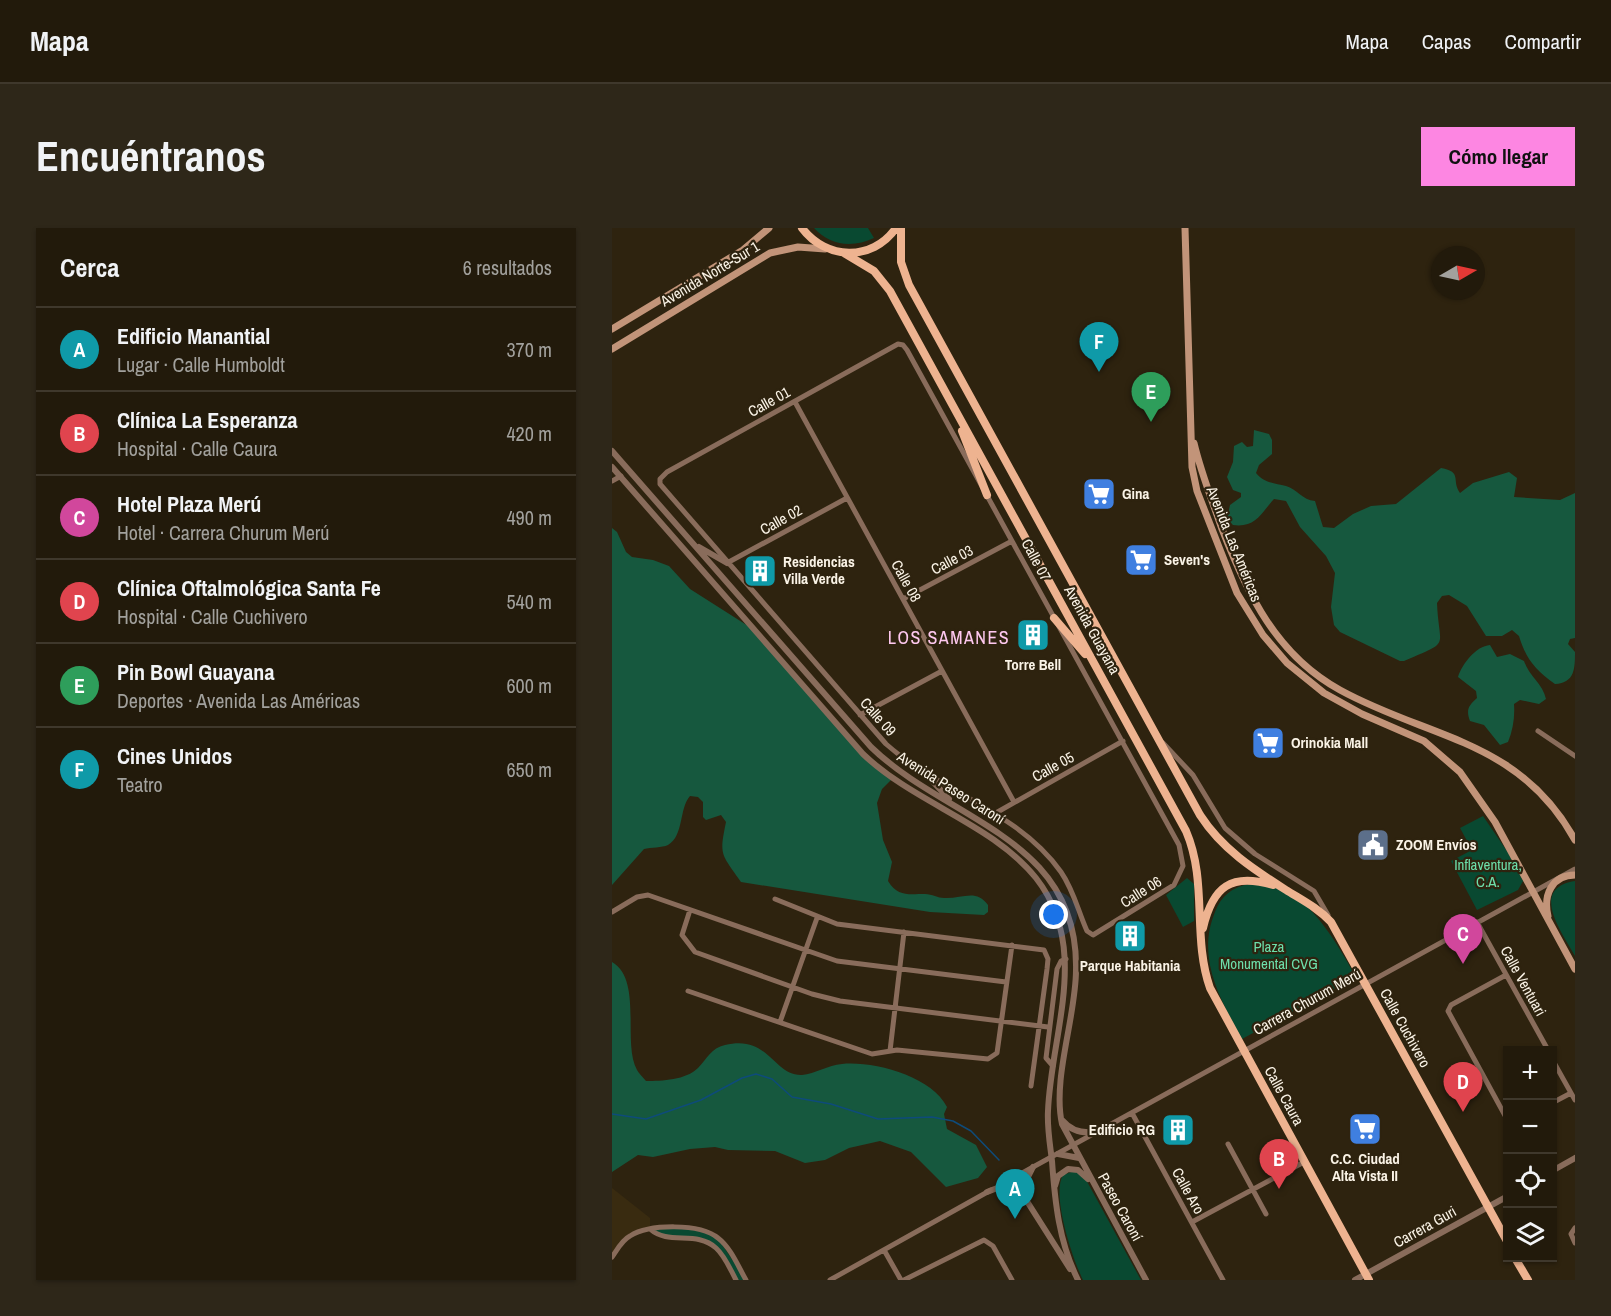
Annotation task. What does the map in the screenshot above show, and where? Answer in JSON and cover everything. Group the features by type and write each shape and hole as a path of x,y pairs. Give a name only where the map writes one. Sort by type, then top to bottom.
{"main road":[{"name":"Avenida Norte-Sur 1","path":"612,329 743,250 769,228"},
{"path":"802,228 812,239 830,250 844,253 872,249 884,241 896,228"},
{"name":"Avenida Guayana","path":"901,228 900,256 909,285 1200,814 1218,840 1241,860 1315,907 1331,922 1365,984"},
{"name":"Avenida Las Américas","path":"1185,228 1195,482 1244,607 1263,635 1308,681 1342,704 1424,741 1451,763 1468,781 1484,803 1575,969"},
{"name":"Avenida Norte-Sur 1","path":"612,349 771,253 798,247 830,250"},
{"name":"Avenida Guayana","path":"844,253 866,265 885,283 1104,679 1191,843 1199,880 1202,959 1210,988 1244,1052"},
{"path":"948,397 987,495"},
{"name":"Avenida Las Américas","path":"1192,435 1204,479 1240,573 1253,602 1270,628 1314,673 1340,690 1370,705 1472,745 1496,757 1532,784 1575,840"},
{"path":"1231,578 1240,573"},
{"path":"1054,618 1104,679"},
{"path":"1308,681 1314,673"},
{"path":"1552,927 1546,903 1551,888 1560,877 1575,875"},
{"path":"1201,941 1211,902 1226,885 1239,880 1254,880 1290,892"},
{"name":"Calle Cuchivero","path":"1365,984 1503,1234"},
{"name":"Calle Caura","path":"1244,1052 1367,1277"},
{"path":"1518,1262 1528,1280"}],"street":[{"name":"Calle 01","path":"662,489 660,479 667,472 901,344"},
{"name":"Calle 07","path":"901,344 1123,741 1181,854"},
{"name":"Calle 08","path":"795,402 1014,802"},
{"name":"Avenida Paseo Caroní","path":"612,451 871,747 913,780 1007,838 1035,861 1055,887 1069,917 1075,944 1077,972 1059,1098 1060,1116 1073,1146"},
{"name":"Avenida Paseo Caroní","path":"612,466 863,754 907,789 995,842 1028,868 1043,887 1063,933 1066,959 1063,1002 1048,1111 1055,1156"},
{"path":"612,481 621,476"},
{"name":"Calle 09","path":"662,489 860,716 893,750 926,773 994,813 1033,842 1054,863 1070,887 1090,935"},
{"name":"Calle 02","path":"727,563 847,498"},
{"name":"Calle 03","path":"903,599 1012,541"},
{"path":"692,543 727,563"},
{"path":"860,716 942,671"},
{"path":"1538,731 1575,756"},
{"path":"1156,735 1193,775 1226,828 1255,854 1314,891 1331,922"},
{"name":"Calle 05","path":"994,813 1123,741"},
{"path":"926,773 961,809"},
{"name":"Calle 06","path":"1090,935 1170,890 1182,871 1181,854"},
{"name":"Carrera Churum Merú","path":"987,1192 1575,869"},
{"path":"612,912 645,895 806,951 848,963 1006,982"},
{"path":"775,899 817,918 837,924 1040,948 1047,956 1031,1086"},
{"path":"690,910 682,935 695,952 831,999 1048,1027"},
{"path":"780,1022 795,987 817,918"},
{"name":"Calle Ventuari","path":"1477,922 1546,1046"},
{"path":"890,1051 904,932"},
{"path":"688,991 872,1054 890,1051 990,1058 997,1053 1012,945"},
{"path":"1053,1066 1047,1061 1045,1054 1048,1027 1057,969 1060,961 1066,959"},
{"path":"1503,1112 1448,1011 1451,1005 1506,975"},
{"path":"1557,1068 1575,1100"},
{"path":"1557,1100 1571,1093"},
{"name":"Calle Aro","path":"1132,1113 1223,1280"},
{"path":"1060,1116 1069,1127 1080,1132 1100,1131"},
{"path":"1228,1144 1266,1214"},
{"name":"Paseo Caroní","path":"1073,1146 1146,1280"},
{"path":"1076,1279 1063,1246 1054,1192 1055,1156 1079,1158"},
{"path":"1557,1168 1575,1158"},
{"path":"1192,1222 1304,1162"},
{"path":"1028,1202 1027,1179 1033,1167"},
{"path":"1054,1192 1058,1176 1068,1169 1082,1173 1095,1186"},
{"path":"830,1280 987,1192 1013,1183 1028,1202 1076,1279"},
{"name":"Carrera Guri","path":"1355,1280 1367,1277 1503,1199"},
{"path":"612,1257 627,1237 650,1229 689,1228 707,1231 729,1249 746,1280"},
{"path":"1575,1228 1571,1234 1575,1243"},
{"path":"650,1229 660,1237 698,1239 710,1244 720,1252 736,1280"},
{"path":"884,1251 903,1280 984,1240 993,1246 1012,1280"}],"shaded area":[{"path":"612,1188 650,1218 650,1229 631,1235 612,1257"}],"green space":[{"path":"814,228 868,228 874,238 850,244 834,242"},
{"path":"1254,430 1269,434 1272,440 1272,454 1259,465 1256,473 1266,481 1290,487 1307,499 1315,501 1323,527 1334,528 1353,514 1371,506 1396,504 1441,468 1454,474 1460,493 1473,483 1509,472 1517,478 1514,497 1560,500 1575,493 1575,638 1570,639 1568,644 1575,652 1575,658 1570,678 1555,684 1532,663 1519,636 1512,630 1502,636 1486,636 1467,606 1449,595 1442,596 1437,603 1439,642 1430,650 1404,661 1340,632 1334,625 1331,607 1335,573 1326,556 1300,527 1286,501 1274,499 1253,522 1247,524 1233,525 1227,519 1230,505 1241,497 1241,493 1233,490 1227,477 1233,462 1234,446 1242,442 1247,447 1253,446"},
{"path":"612,528 617,532 626,552 632,557 653,560 669,566 690,589 756,631 854,744 892,779 882,789 877,803 883,840 892,862 888,881 892,886 908,894 928,894 944,898 979,897 988,905 988,912 984,915 930,912 741,882 723,854 726,822 721,815 706,820 703,817 703,802 698,797 690,796 673,841 666,846 644,849 612,885"},
{"path":"1490,645 1497,657 1510,654 1524,661 1546,699 1539,704 1520,700 1514,704 1510,737 1508,742 1500,745 1484,725 1470,721 1468,711 1477,698 1476,691 1458,677 1470,656"},
{"name":"Inflaventura, C.A.","path":"1483,816 1509,854 1523,881 1518,890 1477,910 1451,861 1472,850 1460,828"},
{"path":"1187,878 1194,884 1194,921 1183,927 1166,895"},
{"path":"1575,881 1575,956 1557,924 1551,902 1553,893 1561,885"},
{"name":"Plaza Monumental CVG","path":"1249,884 1277,888 1302,902 1324,925 1356,977 1242,1039 1213,978 1208,946 1210,929 1220,901 1237,887"},
{"path":"612,962 621,971 627,983 630,997 633,1058 638,1071 646,1081 666,1080 687,1075 698,1068 716,1049 740,1043 752,1045 761,1050 792,1074 807,1074 842,1064 885,1068 915,1079 939,1096 947,1107 944,1114 947,1129 976,1145 987,1167 978,1178 946,1187 911,1152 880,1141 849,1148 825,1160 805,1163 775,1151 728,1150 715,1147 690,1149 653,1157 638,1155 612,1172"},
{"path":"1074,1171 1084,1176 1141,1280 1083,1280 1069,1243 1061,1212 1060,1184 1063,1175"},
{"path":"689,1228 717,1237 746,1280 736,1280 723,1258 704,1240 667,1238 650,1229"}],"waterway":[{"path":"612,1114 646,1119 701,1100 742,1078 756,1074 772,1079 792,1097 831,1104 878,1119 932,1117 953,1121 971,1131 999,1160"}],"place":[{"name":"Cines Unidos","path":"1099,372"},
{"name":"Pin Bowl Guayana","path":"1151,422"},
{"name":"Gina","path":"1099,494"},
{"name":"Seven's","path":"1141,560"},
{"name":"Residencias Villa Verde","path":"760,571"},
{"name":"Torre Bell","path":"1033,635"},
{"name":"Orinokia Mall","path":"1268,743"},
{"name":"ZOOM Envíos","path":"1373,845"},
{"name":"Parque Habitania","path":"1130,936"},
{"name":"Hotel Plaza Merú","path":"1463,964"},
{"name":"Clínica Oftalmológica Santa Fe","path":"1463,1112"},
{"name":"C.C. Ciudad Alta Vista II","path":"1365,1129"},
{"name":"Edificio RG","path":"1178,1130"},
{"name":"Clínica La Esperanza","path":"1279,1189"},
{"name":"Edificio Manantial","path":"1015,1219"}],"district":[{"name":"LOS SAMANES","path":"949,638"}]}
